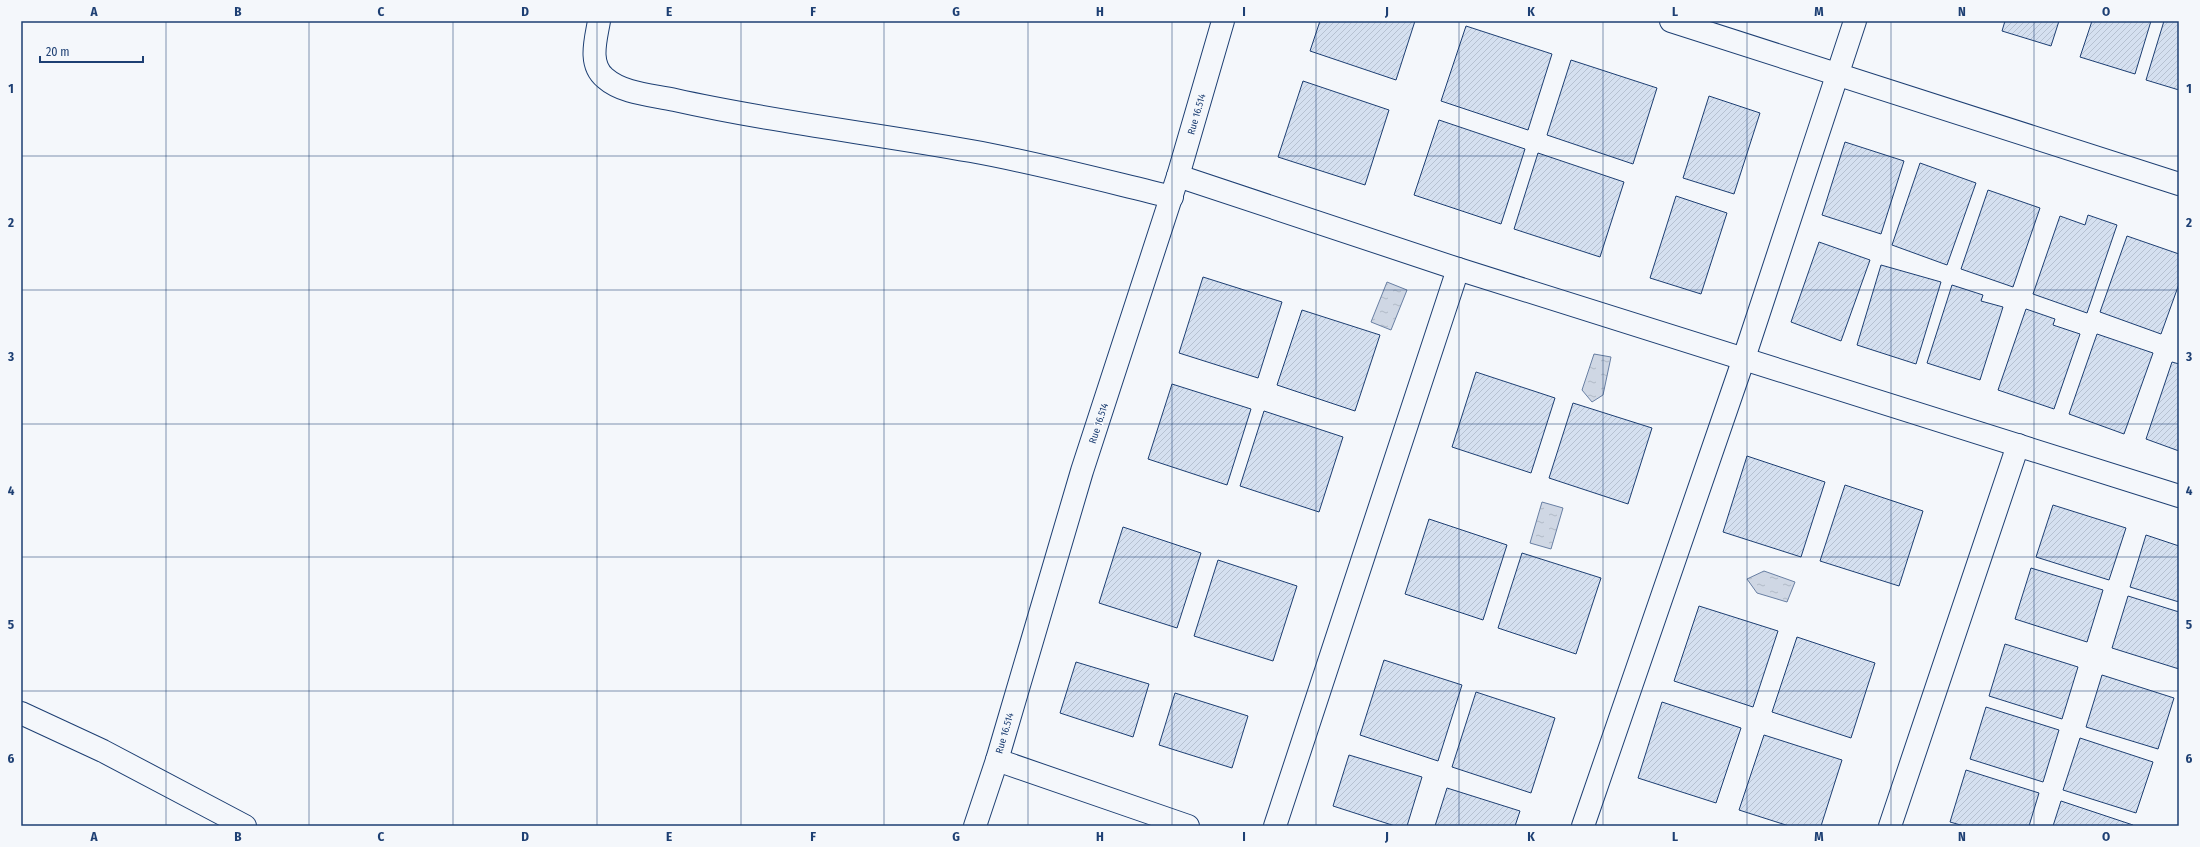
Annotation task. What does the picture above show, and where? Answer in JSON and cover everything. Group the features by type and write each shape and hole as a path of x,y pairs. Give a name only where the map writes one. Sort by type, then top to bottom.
{"street":[{"path":"599,21 594,47 595,63 599,73 606,80 626,89 720,110 971,151 1032,163 1172,197"},
{"name":"Rue 16.514","path":"975,826 997,760 1082,471 1172,197 1223,21"},
{"path":"1671,21 2179,184"},
{"path":"1583,826 1744,358 1855,21"},
{"path":"1178,176 1458,269 2179,496"},
{"path":"1275,826 1458,269"},
{"path":"1890,826 2018,445"},
{"path":"21,713 103,751 245,826"},
{"path":"997,760 1188,826"}],"water":[{"path":"1387,282 1407,290 1391,330 1371,322"},
{"path":"1594,354 1611,357 1603,395 1592,402 1582,390"},
{"path":"1542,502 1563,508 1551,549 1530,543"},
{"path":"1764,571 1795,582 1787,602 1757,593 1747,579"}],"building":[{"path":"1320,21 1415,21 1396,80 1310,51"},
{"path":"2005,21 2059,21 2051,46 2002,31"},
{"path":"2092,21 2151,21 2135,74 2080,57"},
{"path":"2164,21 2179,21 2179,90 2146,80"},
{"path":"1466,26 1552,54 1528,130 1441,101"},
{"path":"1571,60 1657,88 1633,164 1547,135"},
{"path":"1303,81 1389,110 1365,185 1278,157"},
{"path":"1709,96 1760,113 1734,194 1683,178"},
{"path":"1439,120 1525,149 1501,224 1414,195"},
{"path":"1845,142 1904,161 1881,234 1822,215"},
{"path":"1538,153 1624,182 1600,257 1514,229"},
{"path":"1920,163 1976,183 1947,265 1892,245"},
{"path":"1988,190 2040,208 2013,287 1961,269"},
{"path":"1676,196 1727,213 1701,294 1650,278"},
{"path":"2088,215 2117,225 2087,313 2033,294 2060,216 2085,225"},
{"path":"2127,236 2179,254 2179,284 2161,334 2100,312"},
{"path":"1819,242 1870,260 1841,341 1791,322"},
{"path":"1881,265 1941,282 1916,364 1857,345"},
{"path":"1203,277 1282,302 1258,378 1179,353"},
{"path":"1952,285 1983,295 1981,301 2003,307 1980,380 1927,363"},
{"path":"2026,309 2055,319 2053,325 2080,334 2054,409 1998,390"},
{"path":"1302,310 1380,335 1355,411 1277,385"},
{"path":"2097,334 2153,353 2124,434 2069,414"},
{"path":"2172,362 2179,364 2179,451 2146,439"},
{"path":"1476,372 1555,398 1531,473 1452,447"},
{"path":"1172,384 1251,409 1227,485 1148,459"},
{"path":"1573,403 1652,428 1628,504 1549,478"},
{"path":"1264,411 1343,437 1319,512 1240,486"},
{"path":"1747,456 1825,482 1801,557 1723,532"},
{"path":"1845,485 1923,511 1899,586 1820,561"},
{"path":"2053,505 2126,528 2109,580 2036,557"},
{"path":"1429,519 1507,545 1483,620 1405,594"},
{"path":"1123,527 1201,553 1177,628 1099,603"},
{"path":"2146,535 2179,546 2179,602 2130,587"},
{"path":"1522,553 1601,578 1576,654 1498,628"},
{"path":"1218,560 1297,586 1273,661 1194,636"},
{"path":"2031,568 2103,590 2087,642 2015,619"},
{"path":"2128,596 2179,612 2179,669 2112,648"},
{"path":"1699,606 1778,631 1753,707 1674,681"},
{"path":"1797,637 1875,663 1851,738 1772,712"},
{"path":"2005,644 2078,667 2062,719 1989,696"},
{"path":"1384,660 1462,685 1438,761 1360,735"},
{"path":"1076,662 1149,684 1133,737 1060,713"},
{"path":"2102,675 2174,698 2158,749 2086,727"},
{"path":"1476,692 1555,718 1531,793 1452,767"},
{"path":"1175,693 1248,716 1232,768 1159,745"},
{"path":"1662,702 1741,728 1716,803 1638,778"},
{"path":"1986,707 2059,730 2043,782 1970,759"},
{"path":"1764,735 1842,760 1821,826 1789,826 1739,810"},
{"path":"2080,738 2153,762 2136,813 2063,790"},
{"path":"1349,755 1422,777 1407,826 1395,826 1333,806"},
{"path":"1966,770 2039,793 2029,826 1964,826 1950,822"},
{"path":"1447,788 1520,811 1515,826 1435,826"},
{"path":"2061,801 2133,825 2133,826 2053,826"}]}
